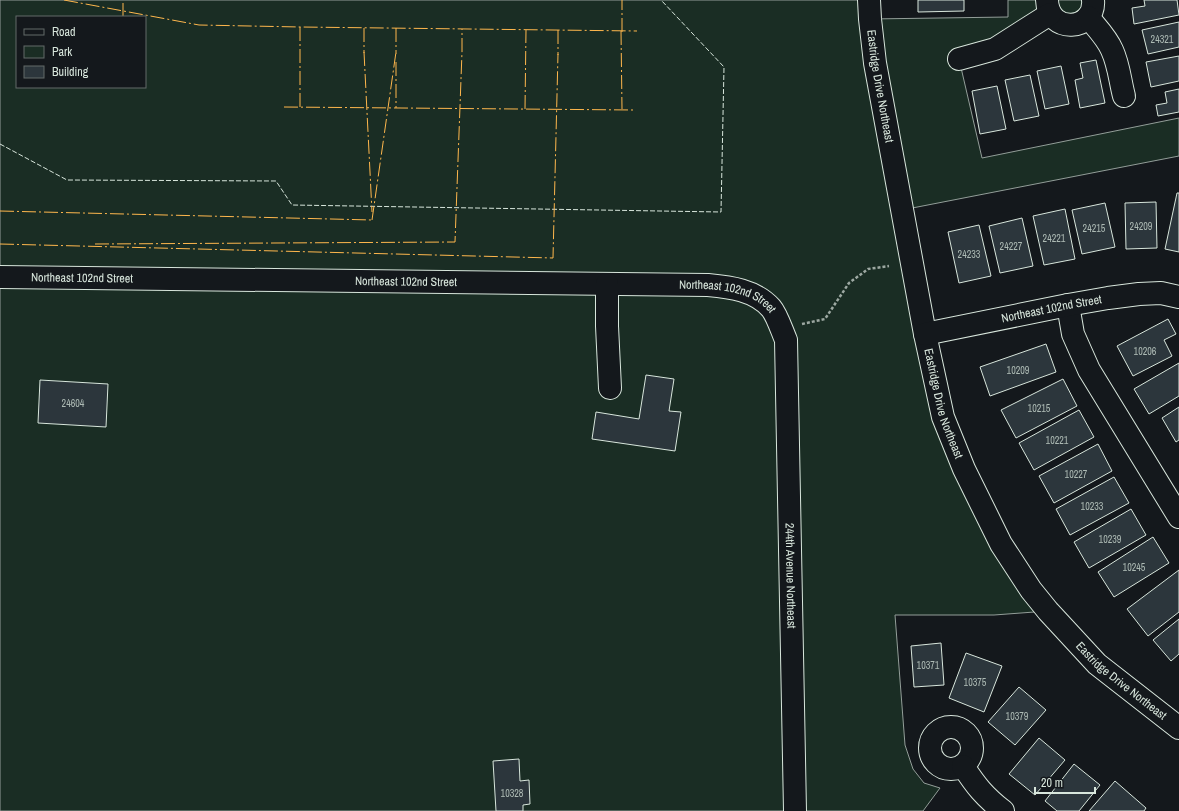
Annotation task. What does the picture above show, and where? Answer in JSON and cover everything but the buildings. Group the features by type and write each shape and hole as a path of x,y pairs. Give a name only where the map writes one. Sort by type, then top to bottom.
{"street":[{"name":"Eastridge Drive Northeast","path":"869,0 875,63 925,334 943,417 964,469 1001,544 1031,590 1048,612 1097,664 1179,728"},
{"path":"959,59 995,49 1049,7 1054,19 1061,24 1068,25 1076,25 1083,22 1091,9"},
{"path":"1091,9 1112,49 1124,96"},
{"name":"Northeast 102nd Street","path":"0,277 708,285 732,287 755,296 772,309 783,334"},
{"path":"607,284 607,326 610,388"},
{"name":"Northeast 102nd Street","path":"925,334 1068,305 1139,294 1161,293 1179,297"},
{"path":"1068,305 1073,334 1089,370 1179,517"},
{"name":"244th Avenue Northeast","path":"783,334 795,811"},
{"path":"963,766 976,786 985,796 1003,811"}],"path":[{"path":"783,334 824,319 849,283 868,270 889,266"}],"green space":[{"path":"0,0 869,0 870,19 1008,17 1008,0 1093,0 1061,24 959,59 982,158 1179,118 1179,156 902,210 943,417 1048,611 994,615 895,615 905,745 913,769 924,783 940,788 923,811 0,811"}],"fence":[{"path":"0,144 67,180 276,181 292,205 721,212 724,67 661,0"}],"power":[{"path":"64,0 199,25 637,31"},
{"path":"123,0 123,16"},
{"path":"622,0 622,32"},
{"path":"300,27 300,107"},
{"path":"364,28 364,53"},
{"path":"396,28 396,54"},
{"path":"462,29 462,52"},
{"path":"525,109 526,30"},
{"path":"558,30 558,55"},
{"path":"621,31 622,109"},
{"path":"364,52 372,212"},
{"path":"372,220 396,52"},
{"path":"95,244 455,242 462,52"},
{"path":"0,244 553,258 558,54"},
{"path":"396,62 396,108"},
{"path":"284,107 634,110"},
{"path":"0,211 372,220"}]}
